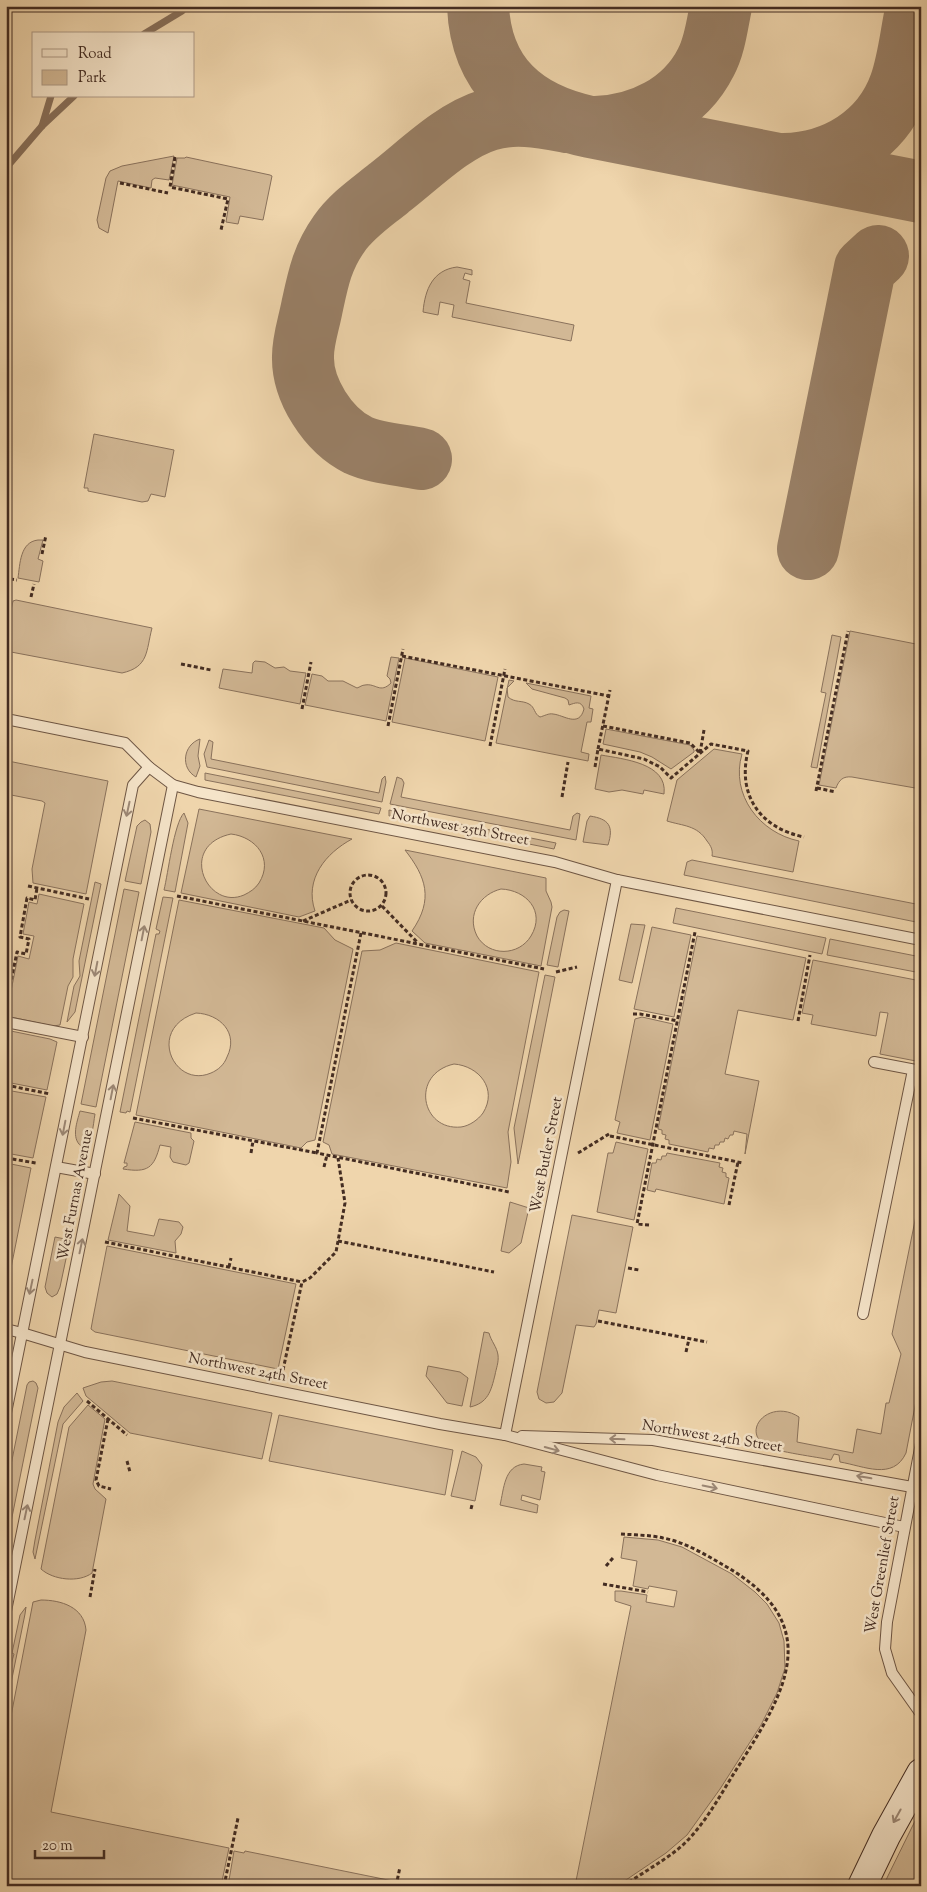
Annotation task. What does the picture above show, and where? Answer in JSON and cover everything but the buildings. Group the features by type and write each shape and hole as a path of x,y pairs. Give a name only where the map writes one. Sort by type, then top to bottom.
{"main road":[{"path":"862,1886 886,1836 921,1773"}],"lane":[{"name":"Northwest 25th Street","path":"6,719 125,744 149,767 173,785 208,794 554,862 616,880 921,940"},
{"name":"West Furnas Avenue","path":"6,1413 133,785 149,767"},
{"name":"West Furnas Avenue","path":"6,1611 173,785"},
{"name":"West Butler Street","path":"505,1436 616,880"},
{"path":"6,1022 83,1037"},
{"path":"863,1314 917,1070 874,1062"},
{"path":"56,1166 95,1174"},
{"name":"Northwest 24th Street","path":"6,1329 85,1352 505,1436 657,1475 904,1527"},
{"name":"Northwest 24th Street","path":"505,1436 653,1440 912,1487"},
{"name":"West Greenlief Street","path":"921,1443 887,1622 885,1649 892,1673 921,1714"}],"path":[{"path":"175,157 170,187 228,199 221,230"},
{"path":"120,183 168,193"},
{"path":"42,554 46,534"},
{"path":"10,579 17,580"},
{"path":"31,597 34,584"},
{"path":"836,792 816,789 848,631"},
{"path":"388,726 404,649"},
{"path":"402,656 609,696"},
{"path":"302,709 311,662"},
{"path":"181,664 211,670"},
{"path":"490,746 505,669"},
{"path":"595,767 610,690"},
{"path":"603,726 690,743 700,753"},
{"path":"700,753 704,730"},
{"path":"598,749 644,759 660,767 671,778 711,744 748,751 745,762 745,782 755,808 770,824 804,837"},
{"path":"562,797 568,762"},
{"path":"372,875 382,880 385,885 386,896 382,906 371,912 359,909 351,900 350,889 356,879 372,875"},
{"path":"28,886 89,898"},
{"path":"6,1005 17,952 26,954 29,939 20,937 27,898 35,900 37,888"},
{"path":"177,896 419,943 544,970"},
{"path":"303,921 351,900"},
{"path":"382,906 419,943"},
{"path":"649,1225 636,1224 695,932"},
{"path":"316,1153 361,933"},
{"path":"798,1021 810,955"},
{"path":"556,972 577,967"},
{"path":"633,1014 678,1021"},
{"path":"6,1085 50,1094"},
{"path":"133,1118 509,1192"},
{"path":"585,1149 610,1135 741,1162 729,1205"},
{"path":"251,1153 254,1141"},
{"path":"324,1167 327,1155"},
{"path":"6,1158 36,1163"},
{"path":"105,1242 302,1282 310,1278 336,1252 345,1203 338,1158"},
{"path":"338,1241 494,1272"},
{"path":"229,1267 231,1258"},
{"path":"628,1268 639,1270"},
{"path":"283,1370 302,1282"},
{"path":"598,1321 707,1342"},
{"path":"686,1352 689,1339"},
{"path":"87,1401 128,1434"},
{"path":"108,1419 96,1480 99,1486 111,1489"},
{"path":"127,1460 130,1472"},
{"path":"621,1534 664,1538 699,1552 734,1571 764,1596 780,1616 785,1629 788,1654 785,1680 775,1704 750,1748 694,1833 678,1849 623,1886"},
{"path":"606,1566 613,1558"},
{"path":"90,1597 95,1569"},
{"path":"602,1584 648,1592"},
{"path":"224,1886 238,1818"},
{"path":"396,1886 400,1867"}],"green space":[{"path":"174,156 169,180 155,178 152,180 151,188 118,181 108,233 99,228 97,220 106,178 110,171 122,166"},
{"path":"186,157 272,176 263,220 240,216 238,224 226,222 230,197 172,185 177,158"},
{"path":"457,267 472,270 472,275 465,273 463,279 470,281 466,303 574,325 571,341 452,317 454,305 440,302 438,315 423,312 428,288 436,276"},
{"path":"94,434 174,450 165,497 151,494 148,501 142,502 88,491 88,488 84,488"},
{"path":"43,540 38,559 43,561 39,582 18,578 20,560 24,549 32,542"},
{"path":"16,600 152,628 145,657 137,667 122,673 6,650 6,634 13,601"},
{"path":"850,631 921,645 921,789 852,777 842,779 836,788 819,785"},
{"path":"832,635 841,637 817,768 811,767 826,693 821,692"},
{"path":"391,657 399,658 386,721 305,705 312,674 322,676 328,681 343,681 357,688 369,685 384,688 391,683 387,676"},
{"path":"405,658 498,677 485,741 392,722"},
{"path":"255,661 265,662 275,668 284,667 290,671 306,673 300,704 219,688 223,669 252,673"},
{"path":"509,680 514,681 507,688"},
{"path":"526,683 591,696 589,708 593,709 591,722 587,722 581,752 589,754 588,761 496,743 507,689 508,697 529,704 540,717 551,714 575,719 582,715 584,709 580,703 569,705 568,700 565,698 532,689"},
{"path":"606,729 690,745 694,752 671,769 640,752 603,744"},
{"path":"200,739 198,756 200,766 196,777 187,768 186,757 190,746"},
{"path":"209,740 213,742 211,759 379,793 382,779 385,776 386,782 382,802 207,767 204,754"},
{"path":"714,749 742,754 739,769 740,784 751,810 772,830 785,837 799,841 793,872 712,856 711,846 699,832 667,821 677,780"},
{"path":"601,755 632,761 652,769 659,775 663,784 664,794 644,790 643,794 622,790 609,792 595,789"},
{"path":"8,761 108,781 86,894 33,883 32,869 45,803 6,794"},
{"path":"205,773 381,808 379,814 205,780"},
{"path":"397,777 402,779 404,783 401,797 570,830 573,816 577,813 580,814 576,840 390,804"},
{"path":"199,809 352,839 326,859 315,878 312,888 315,911 299,917 181,893","holes":["231,834 240,836 255,844 260,851 263,858 263,874 254,889 244,895 231,897 219,894 209,886 203,875 202,863 205,851 215,841"]},
{"path":"389,810 556,843 554,849 389,816"},
{"path":"184,813 188,823 175,892 164,890 174,838"},
{"path":"590,816 602,819 608,824 610,838 608,845 583,842 587,821"},
{"path":"145,820 150,824 151,832 141,884 125,881 137,826"},
{"path":"405,850 546,878 546,891 552,907 541,966 425,943 412,931 423,909 425,889 412,860","holes":["501,889 518,893 531,904 535,910 535,927 526,943 512,950 496,951 482,943 477,936 474,928 474,913 477,906 487,895"]},
{"path":"692,860 921,905 921,923 684,875 687,862"},
{"path":"95,882 101,884 75,1012 67,1022 74,986 80,976 79,961"},
{"path":"124,889 139,892 96,1107 81,1104"},
{"path":"39,894 84,904 73,959 73,977 68,986 60,1025 53,1026 6,1016 18,956 29,959 34,936 23,934 29,902 37,904"},
{"path":"163,897 173,898 130,1112 120,1112 156,934 159,934 160,931 156,929"},
{"path":"179,900 324,928 335,940 353,949 315,1140 307,1142 301,1148 136,1115","holes":["196,1013 205,1014 220,1021 225,1026 231,1040 226,1060 222,1065 211,1073 198,1076 186,1073 177,1065 171,1055 169,1043 172,1031 181,1021"]},
{"path":"676,908 826,938 822,954 673,923"},
{"path":"564,910 569,911 558,967 547,965 557,917"},
{"path":"631,924 645,925 632,983 619,980"},
{"path":"652,927 691,935 674,1017 634,1009"},
{"path":"697,936 806,958 793,1020 738,1010 725,1074 759,1081 745,1154 747,1134 734,1131 733,1135 730,1135 728,1139 725,1138 724,1142 715,1145 714,1149 709,1148 708,1152 669,1144 669,1140 665,1139 666,1135 662,1134 662,1130 658,1129"},
{"path":"830,939 921,957 921,973 827,955"},
{"path":"396,943 539,972 508,1132 511,1162 507,1188 332,1154 329,1145 323,1142 362,951 380,950","holes":["454,1064 471,1069 484,1080 487,1087 487,1104 481,1116 470,1124 461,1127 447,1126 437,1120 430,1111 426,1101 426,1089 431,1079 440,1070"]},
{"path":"813,960 921,981 921,1062 880,1054 888,1013 880,1012 876,1036 811,1024 813,1015 802,1013"},
{"path":"545,975 555,977 518,1164 514,1128"},
{"path":"642,1017 673,1024 650,1140 617,1133 620,1122 615,1120 635,1019"},
{"path":"6,1030 57,1042 47,1090 6,1082"},
{"path":"6,1090 46,1097 33,1158 6,1153"},
{"path":"80,1111 95,1114 90,1137 81,1146 75,1134"},
{"path":"135,1122 191,1133 191,1138 194,1141 189,1163 186,1165 173,1162 170,1157 171,1147 160,1145 155,1159 149,1167 138,1170 123,1169 127,1166 127,1163 124,1163"},
{"path":"616,1142 648,1149 634,1220 597,1212 608,1153 613,1153"},
{"path":"667,1153 720,1163 719,1167 723,1168 722,1172 726,1173 726,1177 729,1178 724,1204 656,1189 655,1192 647,1190 652,1163 656,1163 657,1159 661,1160 662,1156 666,1156"},
{"path":"6,1163 31,1168 9,1278 6,1277"},
{"path":"921,1191 921,1375 906,1453 894,1467 877,1470 840,1462 839,1455 834,1454 831,1460 766,1446 759,1439 756,1432 757,1425 762,1418 778,1411 788,1412 799,1417 797,1442 853,1453 857,1429 881,1434 886,1403 889,1403 901,1354 892,1334"},
{"path":"119,1194 130,1206 127,1231 154,1236 159,1219 179,1222 183,1227 181,1234 175,1241 176,1253 108,1240"},
{"path":"510,1202 529,1208 521,1243 509,1253 501,1251"},
{"path":"572,1215 633,1227 616,1313 599,1310 594,1327 576,1325 562,1393 554,1402 546,1403 539,1399 537,1392"},
{"path":"55,1237 70,1240 60,1287 57,1294 52,1297 47,1293 45,1287"},
{"path":"107,1246 296,1284 278,1369 95,1332 91,1329"},
{"path":"484,1332 489,1333 498,1355 498,1363 488,1396 481,1403 470,1407"},
{"path":"428,1366 460,1372 468,1378 462,1406 447,1403 426,1376"},
{"path":"33,1381 38,1388 6,1547 6,1490 27,1385"},
{"path":"112,1381 272,1413 262,1459 130,1433 86,1396 83,1388 101,1382"},
{"path":"77,1393 83,1401 63,1424 35,1559 33,1552 35,1540 58,1422 64,1407"},
{"path":"88,1405 105,1419 93,1484 95,1489 106,1499 92,1573 80,1578 59,1578 41,1569 69,1427"},
{"path":"279,1415 453,1450 445,1495 269,1461"},
{"path":"462,1451 476,1457 482,1465 475,1501 451,1496"},
{"path":"524,1464 542,1467 541,1471 545,1472 540,1500 522,1495 521,1500 538,1505 537,1513 500,1505 506,1479 512,1469"},
{"path":"624,1537 658,1540 682,1547 732,1574 755,1592 767,1604 779,1623 784,1641 785,1668 777,1693 761,1725 720,1789 687,1835 666,1853 617,1886 575,1886 631,1606 615,1601 615,1591 647,1595 646,1602 674,1607 677,1591 649,1586 648,1589 633,1586 637,1561 621,1558"},
{"path":"41,1600 64,1603 76,1610 84,1622 86,1630 51,1812 229,1848 221,1886 6,1886 6,1742 33,1602"},
{"path":"26,1607 6,1708 6,1683 11,1682 11,1679 7,1678 14,1654 12,1653 20,1615"},
{"path":"921,1812 921,1886 883,1886 915,1821"},
{"path":"234,1851 244,1853 245,1851 393,1881 392,1886 228,1886"}],"waterway":[{"path":"147,32 182,11"},
{"path":"42,126 50,98"},
{"path":"6,168 42,126 72,98"}],"taxiway":[{"path":"478,6 481,31 487,52 497,71 510,88 526,101 566,121 921,192"},
{"path":"595,127 612,126 644,117 660,110 686,90 697,77 712,49 721,6"},
{"path":"784,164 803,162 838,152 869,132 881,118 892,103 900,85 908,56 917,6"},
{"path":"421,459 380,452 358,445 337,430 319,408 312,395 304,369 303,350 316,287 328,252 344,227 356,215 436,150 462,132 488,120 508,116 537,117 567,122"},
{"path":"808,549 865,268 878,256"}]}
